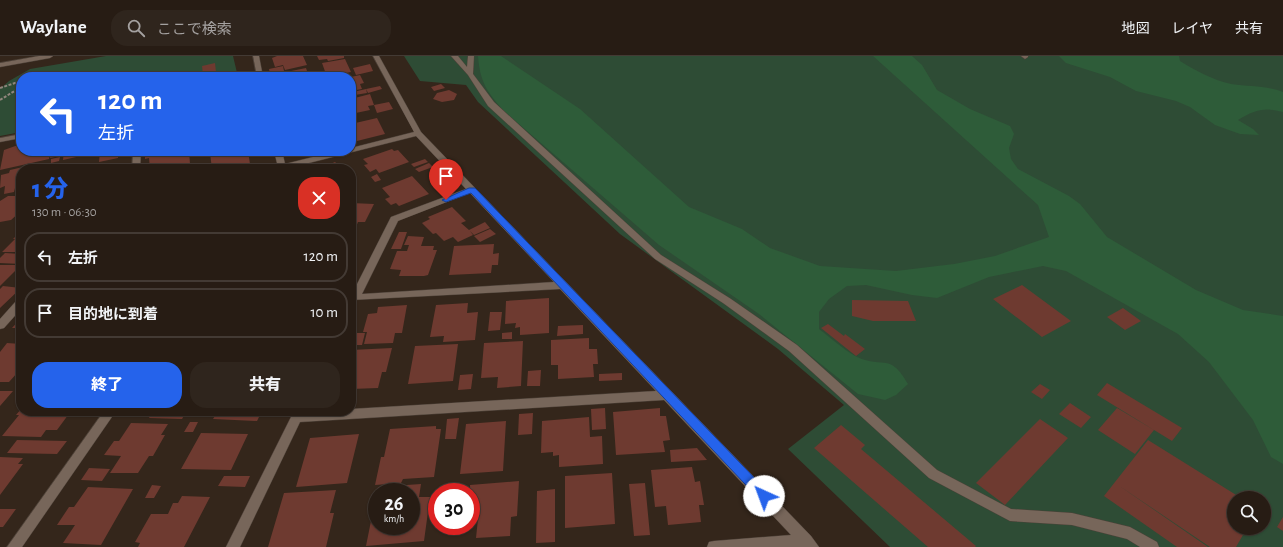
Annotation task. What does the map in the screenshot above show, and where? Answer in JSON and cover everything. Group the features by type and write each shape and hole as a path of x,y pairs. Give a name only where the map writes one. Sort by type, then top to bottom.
{"street":[{"path":"0,65 50,56"},
{"path":"256,56 259,72"},
{"path":"376,56 418,133 809,544"},
{"path":"454,56 470,74 491,104 658,257 727,302 793,348 933,474 1010,515 1072,519 1130,533 1152,547"},
{"path":"470,74 471,56"},
{"path":"356,149 418,133"},
{"path":"0,140 16,137"},
{"path":"296,164 327,156"},
{"path":"356,296 394,219 472,190"},
{"path":"356,302 562,285"},
{"path":"0,325 16,308"},
{"path":"356,411 668,395"},
{"path":"14,547 106,416"},
{"path":"233,547 297,416"},
{"path":"714,547 809,544"}],"path":[{"path":"0,88 16,83"},
{"path":"0,100 16,90"}],"green space":[{"path":"106,56 233,56 237,72 25,72 30,69"},
{"path":"404,56 1283,56 1283,547 890,547 788,449 844,405 778,349 620,234 478,102 466,85 420,81"},
{"path":"478,56 501,56 580,109 689,207 742,229 770,248 820,266 896,271 954,264 995,256 1049,237 1038,205 873,56 912,56 922,65 937,90 970,109 1010,126 1014,134 1009,148 1011,159 1018,169 1069,196 1080,204 1107,237 1196,290 1243,310 1283,316 1283,464 1271,457 1253,420 1209,362 1178,334 1066,271 1043,266 989,277 937,298 912,295 866,285 847,286 829,299 819,312 819,329 857,357 874,362 886,363 896,368 908,384 896,395 885,400 858,394 759,314 659,245 504,111 485,86"},
{"path":"1059,56 1179,56 1180,61 1211,78 1231,84 1264,87 1283,92 1283,112 1260,110 1238,120 1253,129 1259,135 1240,134 1215,125 1190,107 1176,101 1136,91 1110,77 1066,63"},
{"path":"16,77 16,133 0,136 0,89"}],"building":[{"path":"277,56 303,56 307,65 285,70 283,65 275,67 272,58"},
{"path":"317,56 344,56 344,58 328,61 327,59 319,60"},
{"path":"345,59 351,72 325,72 322,63"},
{"path":"215,63 216,72 203,72 202,66"},
{"path":"370,64 373,71 356,75 353,68"},
{"path":"283,66 284,71 270,72 269,69"},
{"path":"306,68 307,72 286,72"},
{"path":"360,75 364,83 360,84 362,89 356,90 356,76"},
{"path":"441,84 445,88 434,91 431,87"},
{"path":"380,86 382,89 368,93 366,89"},
{"path":"366,89 367,93 356,95 356,91"},
{"path":"449,90 457,94 454,100 442,102 433,99 437,93"},
{"path":"370,94 374,105 368,106 370,110 356,113 356,98"},
{"path":"389,102 393,109 377,113 374,105"},
{"path":"377,118 385,134 356,141 356,123"},
{"path":"16,146 16,156 50,156 49,159 27,164 16,164 16,166 0,170 4,150"},
{"path":"392,149 394,151 398,150 409,162 379,173 376,169 370,172 364,165 368,164 363,159"},
{"path":"63,156 81,156 63,160"},
{"path":"100,156 118,156 118,158 99,162"},
{"path":"145,156 189,156 190,164 150,164 149,158 145,159"},
{"path":"210,156 249,156 250,164 211,164"},
{"path":"60,157 59,161 51,163 51,159"},
{"path":"425,159 428,162 414,167 411,164"},
{"path":"429,163 433,167 419,172 415,169"},
{"path":"16,169 16,188 14,192 4,194 5,186 0,188 1,175 9,173 10,170"},
{"path":"377,174 381,180 375,182 371,177"},
{"path":"412,176 429,194 399,206 396,203 391,205 385,199 390,197 382,188"},
{"path":"8,196 16,196 16,216 11,220 0,222 0,201"},
{"path":"356,203 374,204 365,222 358,222 356,227"},
{"path":"452,207 466,221 461,223 469,230 485,222 490,228 474,235 470,231 473,235 458,242 453,237 444,241 436,233 433,234 422,223 430,219 428,217"},
{"path":"490,229 496,234 480,242 474,236"},
{"path":"399,232 407,232 401,249 391,249"},
{"path":"16,236 16,252 2,252 15,239 13,239"},
{"path":"408,236 424,237 421,246 434,246 433,250 437,250 428,275 399,276 401,270 390,269 397,251 407,251 409,245 404,245"},
{"path":"494,244 493,254 499,253 498,265 492,265 491,273 449,275 454,246"},
{"path":"5,253 16,254 16,264 0,263 0,258"},
{"path":"0,265 16,265 16,270 0,286"},
{"path":"1022,285 1071,321 1042,337 993,299"},
{"path":"3,286 16,287 16,293 0,308 0,289"},
{"path":"549,298 549,333 520,335 520,327 515,328 516,323 505,324 506,301"},
{"path":"852,300 908,301 916,321 873,321 852,316"},
{"path":"468,303 467,313 478,312 475,340 443,342 444,336 430,337 436,305"},
{"path":"407,305 402,333 395,333 393,343 364,344 367,332 363,332 368,314 377,313 378,307"},
{"path":"1123,308 1141,321 1125,330 1107,317"},
{"path":"490,312 502,312 500,330 488,331"},
{"path":"828,324 844,336 845,334 865,349 856,356 821,328"},
{"path":"583,325 583,334 557,336 558,326"},
{"path":"512,332 512,339 502,339 502,333"},
{"path":"356,333 365,333 362,345 356,345"},
{"path":"589,338 589,349 597,349 598,364 593,364 594,377 558,379 558,365 551,365 551,340"},
{"path":"523,341 521,386 497,388 498,377 481,378 484,343"},
{"path":"7,343 16,344 16,374 9,382 0,382 0,352"},
{"path":"458,344 453,381 408,384 415,346"},
{"path":"392,348 386,372 382,372 378,388 356,389 356,350"},
{"path":"541,370 540,386 527,386 528,371"},
{"path":"622,373 622,380 599,381 599,374"},
{"path":"473,374 471,389 458,390 460,375"},
{"path":"1107,383 1182,428 1172,441 1097,395"},
{"path":"1040,384 1050,390 1042,399 1031,392"},
{"path":"0,391 13,391 0,406"},
{"path":"1070,403 1091,417 1081,428 1059,414"},
{"path":"605,408 606,429 592,430 591,409"},
{"path":"660,408 660,416 666,416 670,440 663,441 665,452 616,455 613,412"},
{"path":"1117,408 1154,430 1135,454 1098,430"},
{"path":"533,413 532,434 518,435 519,414"},
{"path":"18,416 67,416 57,430 46,430 41,437 2,436"},
{"path":"150,416 184,416 182,419 149,418"},
{"path":"215,416 260,416 257,421 213,419"},
{"path":"589,417 590,437 602,436 603,464 559,467 559,455 553,456 553,452 541,453 542,421"},
{"path":"459,418 456,439 445,439 447,419"},
{"path":"1040,419 1068,438 1005,505 976,483"},
{"path":"506,421 503,471 460,474 466,424"},
{"path":"190,422 198,422 193,432 184,432"},
{"path":"131,423 168,424 161,435 165,435 153,456 149,456 138,473 110,473 121,456 104,455 114,441 119,441"},
{"path":"841,425 865,445 861,449 976,546 928,547 814,448"},
{"path":"436,426 436,429 441,429 434,477 403,479 401,483 375,483 381,457 384,457 390,429"},
{"path":"201,433 248,434 231,470 181,469"},
{"path":"359,434 347,483 296,487 310,438"},
{"path":"17,440 67,441 57,454 7,453"},
{"path":"1148,440 1230,491 1227,491 1227,535 1243,535 1236,547 1210,547 1118,485 1208,547 1177,547 1104,496"},
{"path":"697,448 707,460 671,462 670,450"},
{"path":"0,457 23,458 18,464 23,464 0,495"},
{"path":"692,467 695,482 700,481 704,505 699,505 701,522 668,525 666,506 655,507 651,470"},
{"path":"89,468 110,469 102,481 81,480"},
{"path":"612,473 615,524 565,528 565,476"},
{"path":"224,476 250,476 245,487 218,486"},
{"path":"519,481 517,516 511,517 510,536 476,538 476,535 480,535 480,484"},
{"path":"645,483 650,535 634,536 629,484"},
{"path":"152,485 161,486 154,498 145,498"},
{"path":"88,487 133,489 101,545 63,543 75,525 57,525 69,507 74,507"},
{"path":"555,489 555,542 536,543 537,491"},
{"path":"336,490 330,513 334,513 326,547 268,547 284,493"},
{"path":"182,496 210,497 184,547 138,547 140,543 135,542 151,514 168,514 173,503 178,503"},
{"path":"420,497 428,497 428,512 424,541 366,546 368,535 420,535"},
{"path":"0,509 16,509 3,527 0,527"},
{"path":"1283,517 1283,531 1277,527"}],"route":[{"path":"446,200 472,190 764,496"}]}
